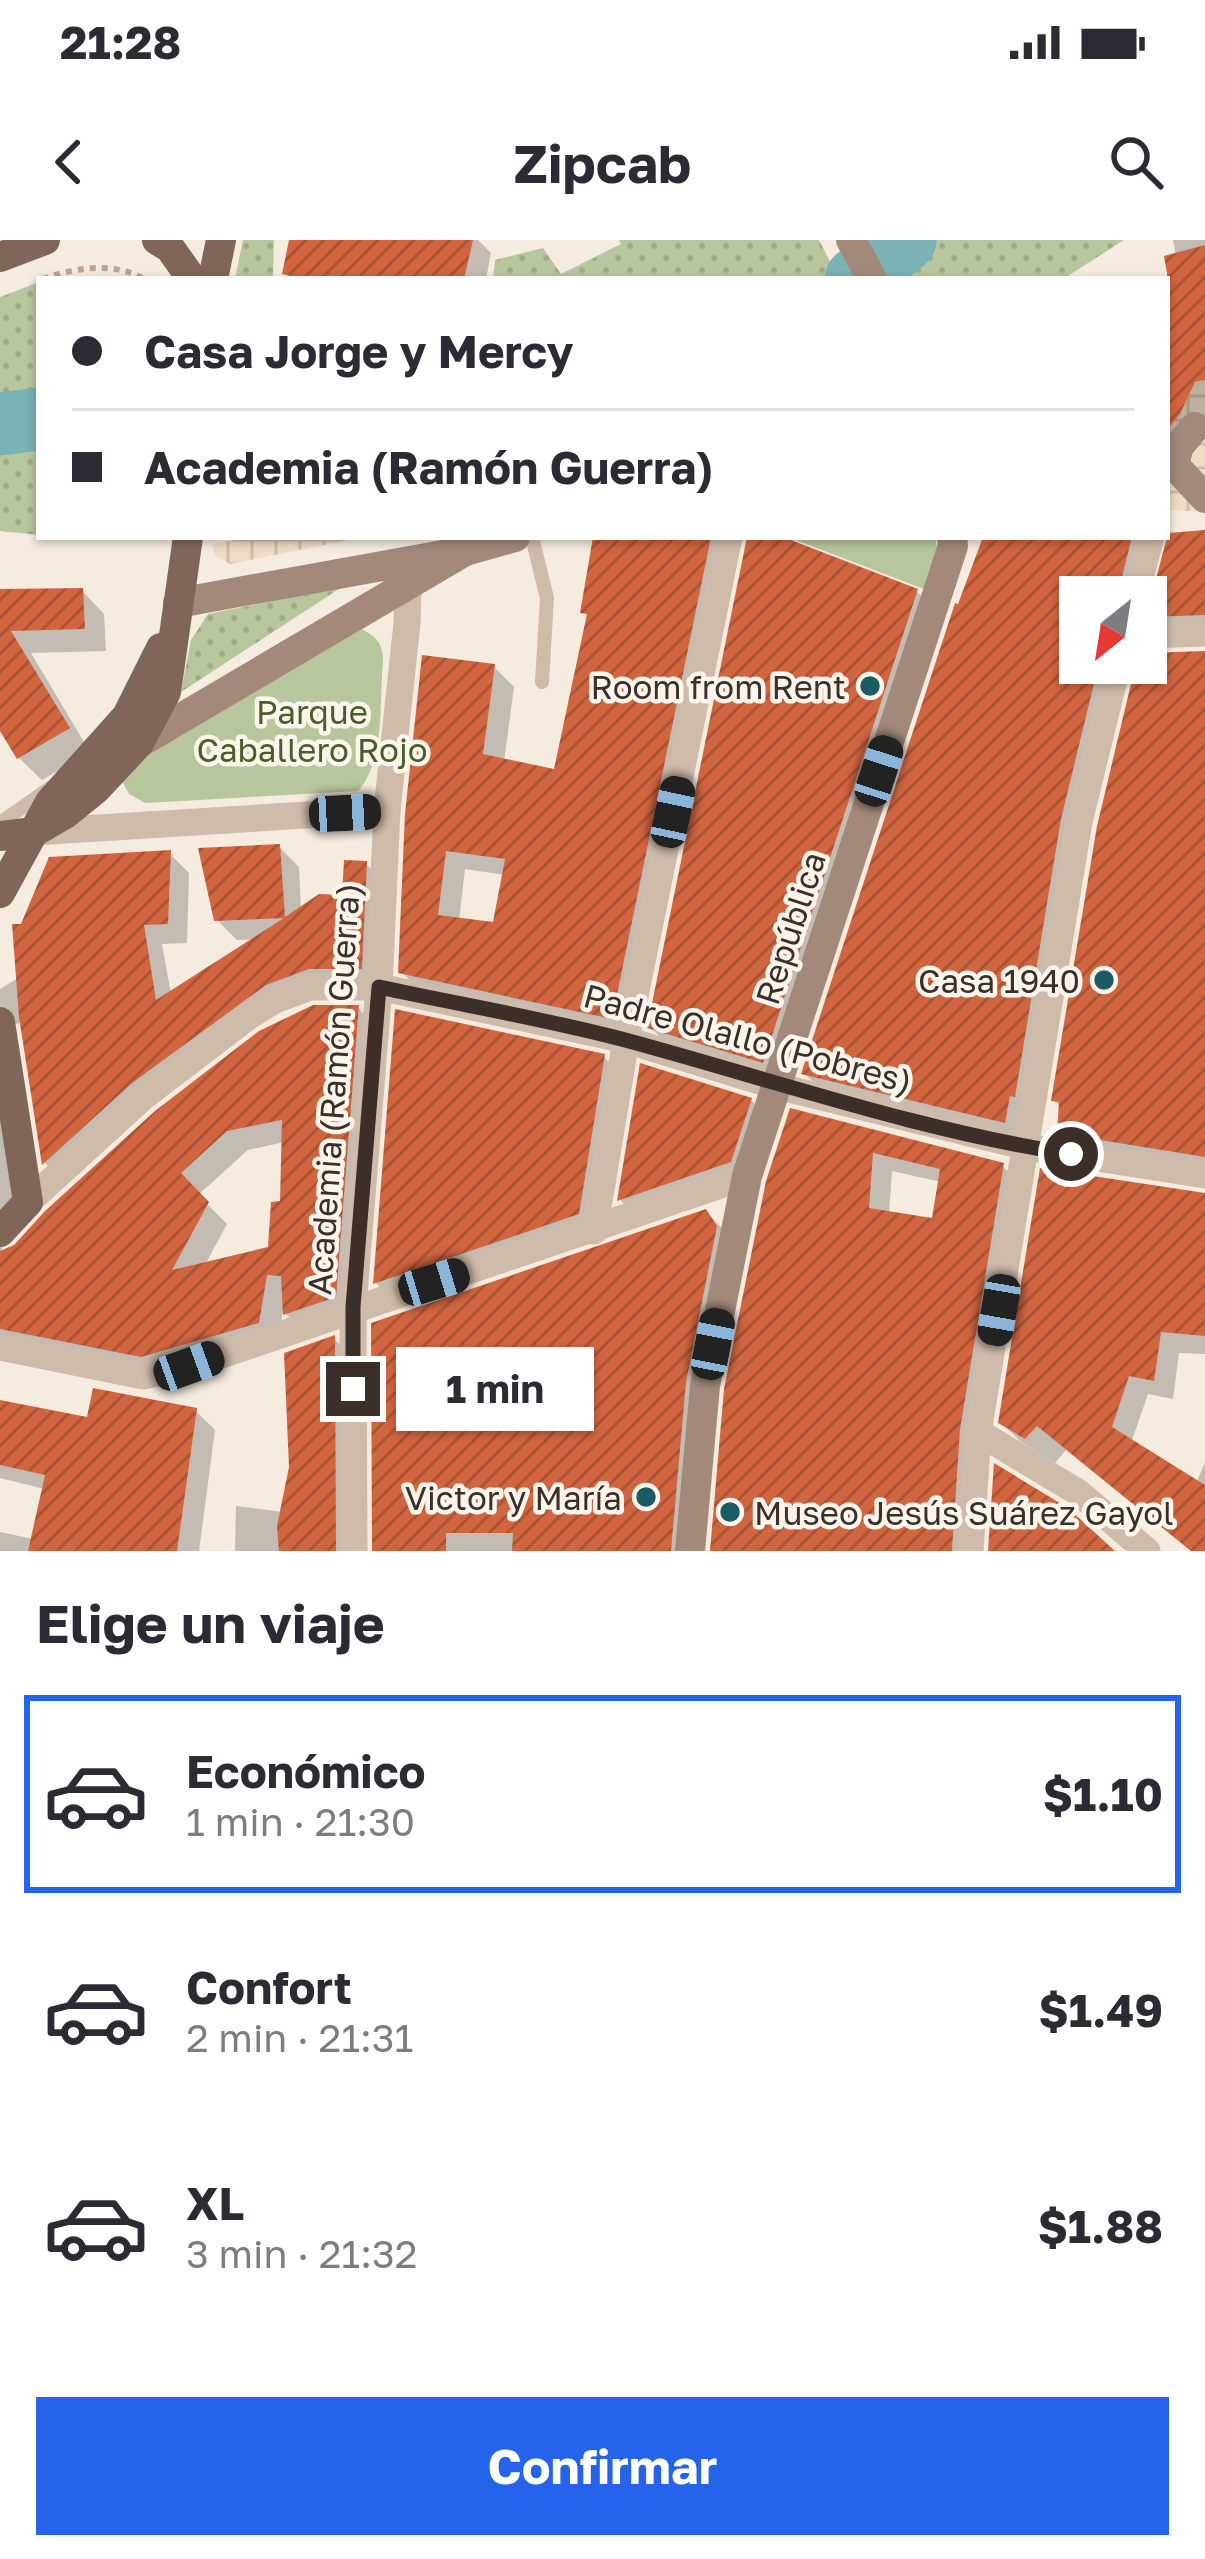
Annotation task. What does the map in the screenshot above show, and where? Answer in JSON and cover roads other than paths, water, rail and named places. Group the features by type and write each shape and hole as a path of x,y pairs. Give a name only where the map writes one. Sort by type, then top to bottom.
{"main road":[{"path":"0,257 44,240"},
{"path":"157,240 170,248 190,276"},
{"path":"214,276 221,240"},
{"path":"0,836 34,832 96,789 139,743 166,692 188,540"},
{"path":"0,893 50,802 127,716 152,674 178,603"},
{"path":"0,1022 28,1202"},
{"name":"Padre Olallo (Pobres)","path":"0,1232 28,1202"}],"street":[{"path":"850,240 870,276"},
{"path":"1179,450 1205,498"},
{"path":"139,743 409,572 504,540"},
{"path":"594,1231 626,1040 728,540"},
{"name":"República","path":"690,1551 705,1386 747,1175 954,540"},
{"path":"1140,576 1149,540"},
{"path":"178,603 409,572"},
{"name":"Academia (Ramón Guerra)","path":"354,1551 353,1307 379,987 387,810 409,572"},
{"path":"1167,634 1205,633"},
{"path":"970,1551 978,1432 1079,822 1113,684"},
{"path":"34,832 387,810"},
{"name":"Padre Olallo (Pobres)","path":"28,1202 143,1097 248,1016 310,987 379,987 626,1040 776,1086 1027,1147 1205,1174"},
{"path":"0,1347 143,1376 189,1366 747,1175"},
{"path":"978,1432 1078,1493 1147,1551"}],"lane":[{"path":"533,540 548,598 542,682"},
{"path":"0,823 74,771"}],"waterway":[{"path":"860,276 905,240"},
{"path":"0,424 36,419"}],"place":[{"name":"Room from Rent","path":"870,686"},
{"name":"Casa 1940","path":"1104,980"},
{"name":"Victor y María","path":"646,1497"},
{"name":"Museo Jesús Suárez Gayol","path":"730,1512"}],"park label":[{"name":"Parque Caballero Rojo","path":"312,730"}]}
